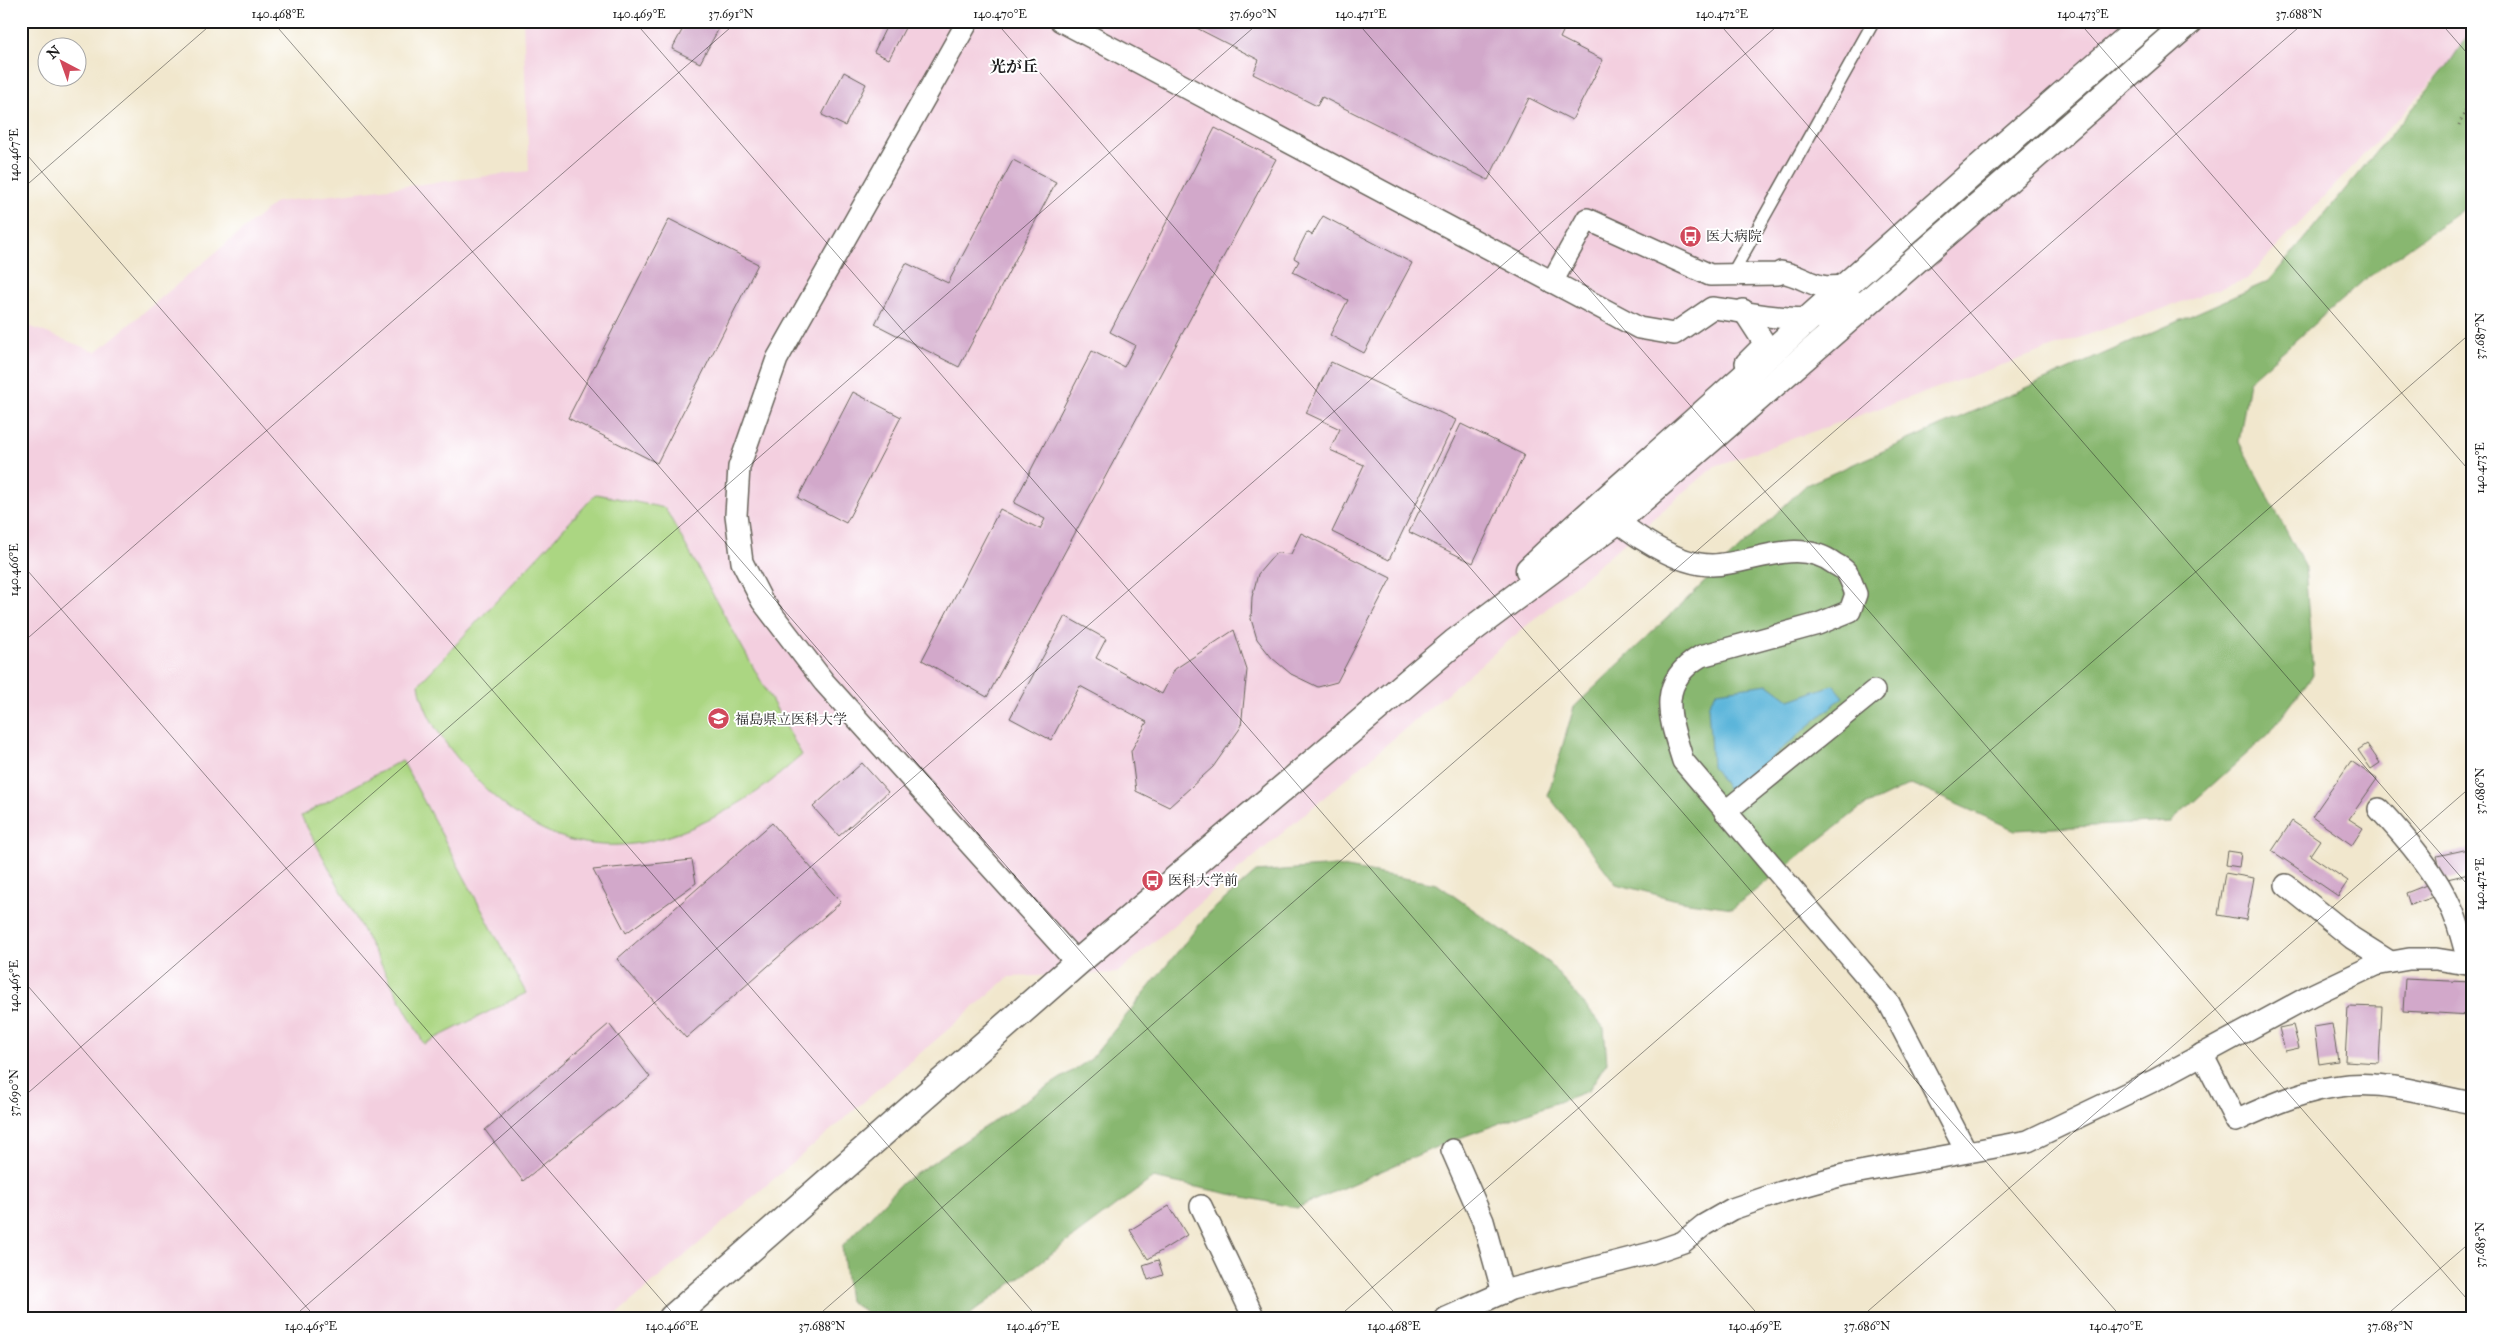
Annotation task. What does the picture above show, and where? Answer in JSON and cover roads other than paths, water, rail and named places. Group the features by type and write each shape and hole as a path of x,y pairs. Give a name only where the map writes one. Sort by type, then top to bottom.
{"street":[{"path":"968,21 777,359 739,467 736,515 742,562 762,601 824,682 1077,963"},
{"path":"1061,21 1639,328 1674,334 1712,308 1816,315 1847,310 1923,247 1935,245"},
{"path":"1609,512 1700,417 1816,315 1846,285 2148,21"},
{"path":"672,1318 1077,963 1455,642 1609,512 1810,355 2190,21"},
{"path":"1552,282 1587,218 1710,275 1731,276 1778,274 1784,272 1813,285 1826,288 1846,285"},
{"path":"1778,274 1782,281 1813,297 1816,315 1810,355"},
{"path":"1700,417 1704,402 1765,344 1743,310"},
{"path":"1609,512 1646,541 1684,560 1712,565 1793,550 1826,558 1846,572 1856,594 1850,611 1818,624 1701,656 1686,665 1674,680 1668,702 1672,726 1683,761 1889,1003 1966,1151"},
{"path":"1725,812 1874,690"},
{"path":"1446,1318 1503,1293 1651,1253 1683,1242 1704,1225 1732,1209 1782,1192 1843,1175 2028,1141 2202,1054 2312,994 2375,965 2409,959 2436,959 2471,964 2454,913 2436,882 2410,842 2379,809"},
{"path":"2286,885 2352,938 2390,962"},
{"path":"2202,1054 2236,1121 2267,1106 2317,1088 2375,1085 2473,1103"},
{"path":"1452,1150 1483,1221 1503,1293"},
{"path":"1201,1206 1254,1318"}],"lane":[{"path":"1731,276 1874,21"}],"water":[{"path":"1768,684 1790,700 1833,685 1843,697 1730,793 1712,766 1708,706 1717,691"}],"place":[{"name":"医大病院","path":"1690,236"},
{"name":"福島県立医科大学","path":"719,719"},
{"name":"医科大学前","path":"1152,880"}],"district":[{"name":"光が丘","path":"1014,66"}]}
